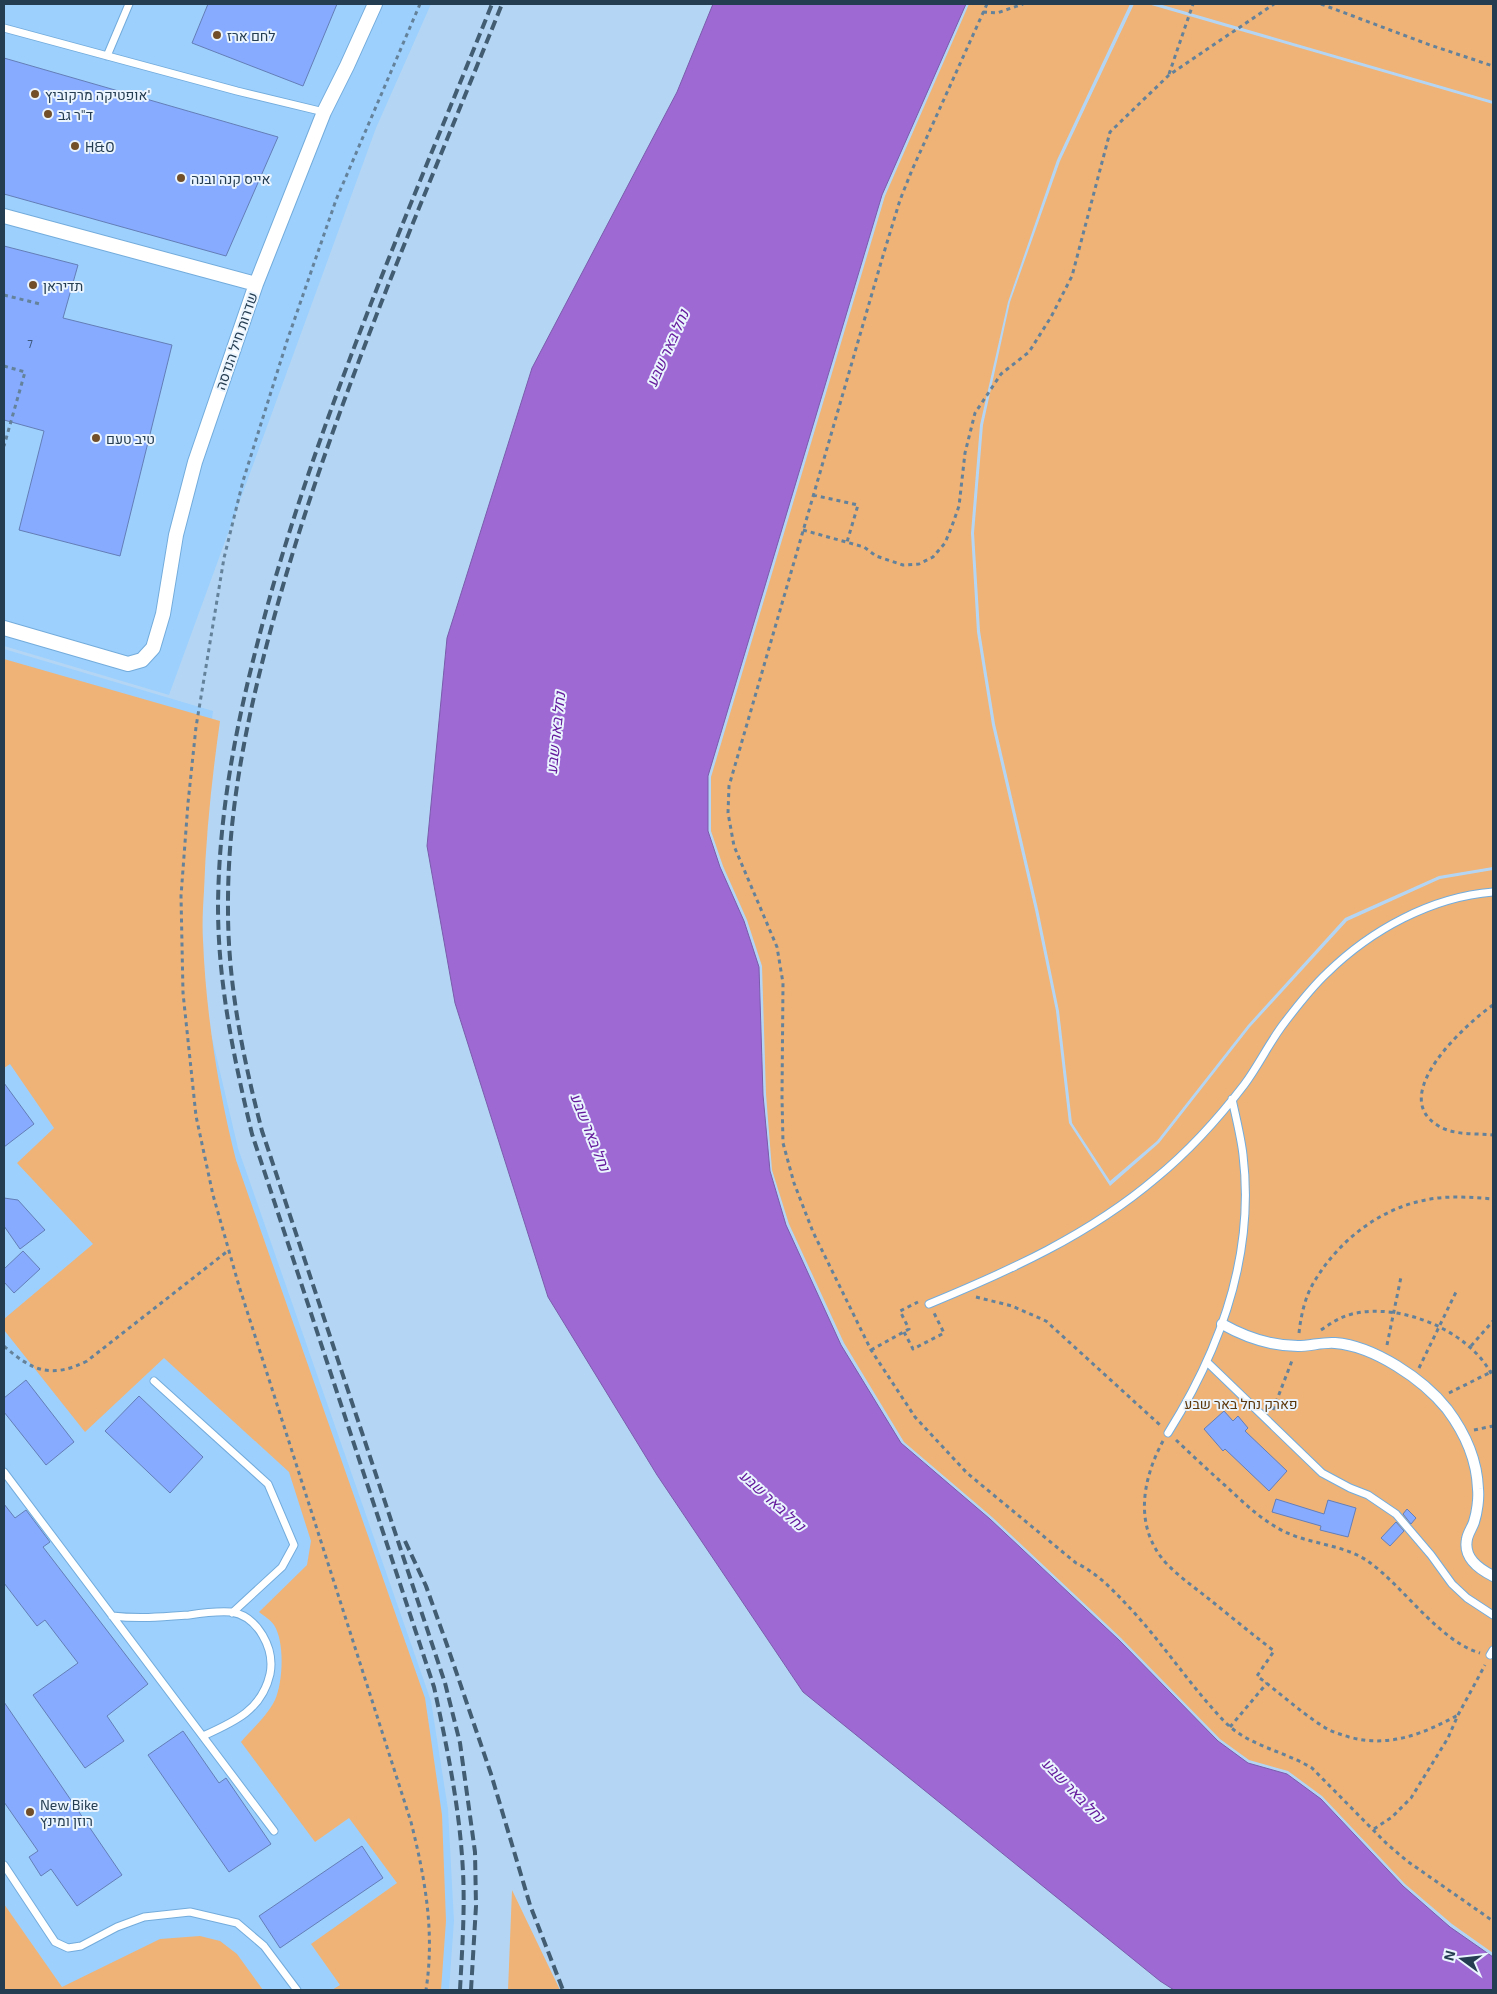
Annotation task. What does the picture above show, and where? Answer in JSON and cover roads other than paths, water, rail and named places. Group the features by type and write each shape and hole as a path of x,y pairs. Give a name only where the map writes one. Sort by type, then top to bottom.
{"street":[{"name":"שדרות חיל הנדסה","path":"4,628 114,661 135,664 148,656 153,648 163,614 176,535 195,462 256,284 324,112 375,4"},
{"path":"4,216 256,284"},
{"path":"1222,1324 1260,1340 1298,1346 1335,1343 1355,1347 1384,1359 1414,1378 1437,1399 1446,1408 1463,1433 1475,1460 1479,1490 1474,1522 1469,1532 1466,1548 1473,1563 1493,1576"}],"lane":[{"path":"107,56 129,4"},
{"path":"4,28 324,112"},
{"path":"929,1304 996,1276 1061,1243 1125,1202 1156,1178 1186,1150 1246,1083 1284,1023 1327,973 1373,935 1422,908 1473,893 1493,892"},
{"path":"1168,1433 1207,1362 1222,1324 1240,1260 1244,1226 1245,1191 1243,1156 1232,1099"},
{"path":"1207,1362 1322,1473 1350,1488 1368,1494 1396,1514 1431,1555 1452,1584 1467,1598 1493,1615"},
{"path":"154,1381 268,1484 294,1545 282,1567 232,1612"},
{"path":"4,1472 274,1831"},
{"path":"112,1616 139,1618 232,1612 249,1620 260,1631 268,1646 270,1672 261,1699 237,1720 203,1736"},
{"path":"4,1865 55,1942 68,1948 81,1946 117,1927 144,1917 190,1912 237,1923 264,1946 297,1990"}],"water":[{"name":"נחל באר שבע","path":"713,4 966,4 882,195 708,776 708,831 720,867 744,921 759,967 763,1095 770,1171 786,1225 841,1345 901,1443 990,1519 1119,1640 1218,1741 1248,1763 1287,1774 1321,1799 1403,1886 1450,1927 1493,1957 1493,1990 1174,1990 1160,1981 803,1692 657,1475 548,1297 455,1003 427,846 447,638 532,368 677,92"}],"railway":[{"path":"460,1990 464,1901 461,1848 452,1778 434,1687 252,1134 228,1021 221,964 218,906 219,865 228,784 252,665 273,586 296,512 347,365 492,4"},
{"path":"471,1990 476,1906 475,1852 460,1743 445,1683 262,1131 238,1021 231,966 228,910 229,870 236,790 251,712 280,596 303,520 355,371 383,297 502,4"},
{"path":"405,1541 426,1586 447,1645 491,1774 530,1905 563,1990"}],"place":[{"name":"לחם ארז","path":"217,35"},
{"name":"אופטיקה מרקוביץ'","path":"35,94"},
{"name":"ד\"ר גב","path":"48,114"},
{"name":"H&O","path":"75,146"},
{"name":"אייס קנה ובנה","path":"181,178"},
{"name":"תדיראן","path":"33,285"},
{"name":"טיב טעם","path":"96,438"},
{"name":"New Bike רוזן ומינץ","path":"30,1812"}],"park label":[{"name":"פארק נחל באר שבע","path":"1241,1403"}]}
